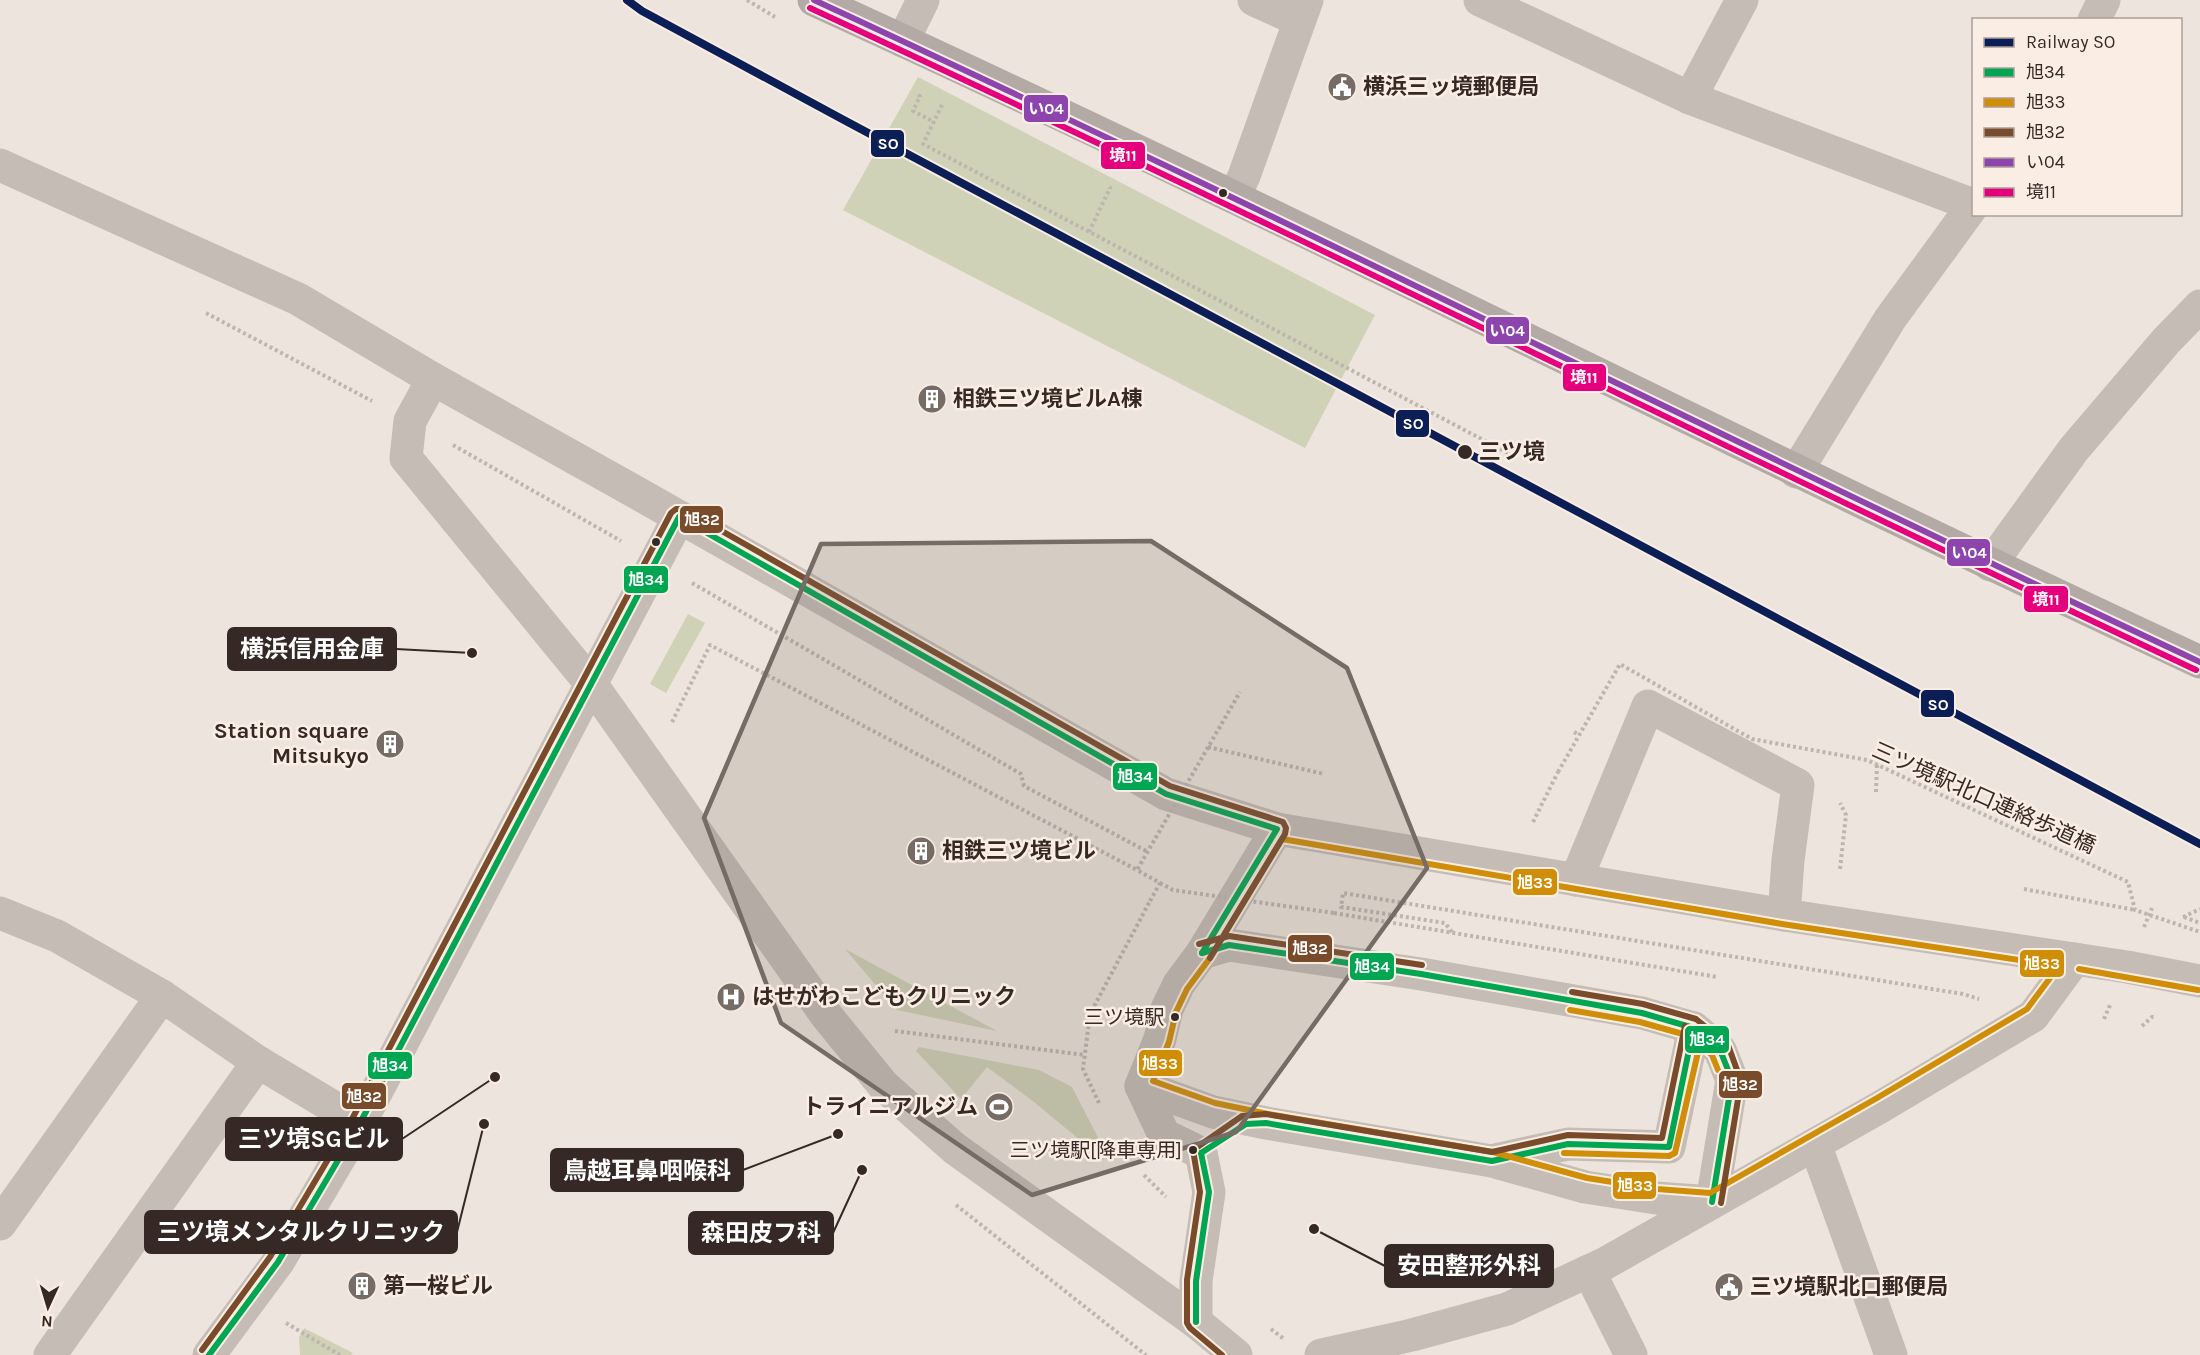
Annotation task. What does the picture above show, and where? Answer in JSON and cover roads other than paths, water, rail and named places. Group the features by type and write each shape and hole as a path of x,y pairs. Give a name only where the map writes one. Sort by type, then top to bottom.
{"main road":[{"path":"814,0 1234,197 1796,472 2200,662"}],"street":[{"path":"903,41 923,0"},
{"path":"1234,197 1244,176 1303,10 1254,0"},
{"path":"1480,0 1689,98 1972,205"},
{"path":"1689,98 1743,0"},
{"path":"2095,18 2104,0"},
{"path":"0,165 298,299 433,379 1166,794 1277,828 1784,915 2127,967 2200,981"},
{"path":"1796,472 1890,319 1972,206"},
{"path":"1990,565 2074,449 2166,341 2200,306"},
{"path":"433,379 410,421 406,458 592,685 826,1015 883,1085 954,1148 1196,1322 1236,1355"},
{"path":"209,1355 278,1262 360,1123 679,517"},
{"path":"1576,880 1648,706 1798,785 1788,860 1784,915"},
{"path":"1201,1152 1164,1135 1141,1086 1160,1039 1167,1009 1179,984 1202,953 1277,828"},
{"path":"0,913 57,936 162,996 258,1062 360,1123"},
{"path":"1202,953 1229,945 1263,950 1420,974 1642,1013 1694,1028 1719,1050 1732,1080 1712,1202"},
{"path":"1321,1355 1412,1335 1507,1309 1589,1271 1815,1144 2033,1016 2075,959"},
{"path":"0,1224 162,996"},
{"path":"1492,1161 1568,1144 1669,1148 1694,1028"},
{"path":"50,1355 258,1062"},
{"path":"1141,1086 1213,1112 1266,1123 1492,1161 1585,1187 1656,1198 1712,1202"},
{"path":"1201,1152 1246,1124 1266,1123"},
{"path":"1815,1144 1891,1355"},
{"path":"1196,1322 1196,1281 1209,1192 1201,1152"},
{"path":"1589,1271 1631,1355"}],"rail line":[{"name":"SO","path":"627,0 642,11 842,119 2200,844"}],"place":[{"name":"横浜三ッ境郵便局","path":"1342,87"},
{"name":"相鉄三ツ境ビルA棟","path":"932,399"},
{"name":"三ツ境","path":"1465,452"},
{"name":"横浜信用金庫","path":"472,653"},
{"name":"Station square Mitsukyo","path":"390,744"},
{"name":"相鉄三ツ境ビル","path":"921,851"},
{"name":"はせがわこどもクリニック","path":"731,997"},
{"name":"三ツ境駅","path":"1175,1017"},
{"name":"三ツ境SGビル","path":"495,1077"},
{"name":"トライニアルジム","path":"999,1107"},
{"name":"三ツ境メンタルクリニック","path":"484,1124"},
{"name":"鳥越耳鼻咽喉科","path":"838,1134"},
{"name":"三ツ境駅[降車専用]","path":"1193,1150"},
{"name":"森田皮フ科","path":"862,1170"},
{"name":"安田整形外科","path":"1314,1229"},
{"name":"第一桜ビル","path":"362,1286"},
{"name":"三ツ境駅北口郵便局","path":"1729,1287"}]}
